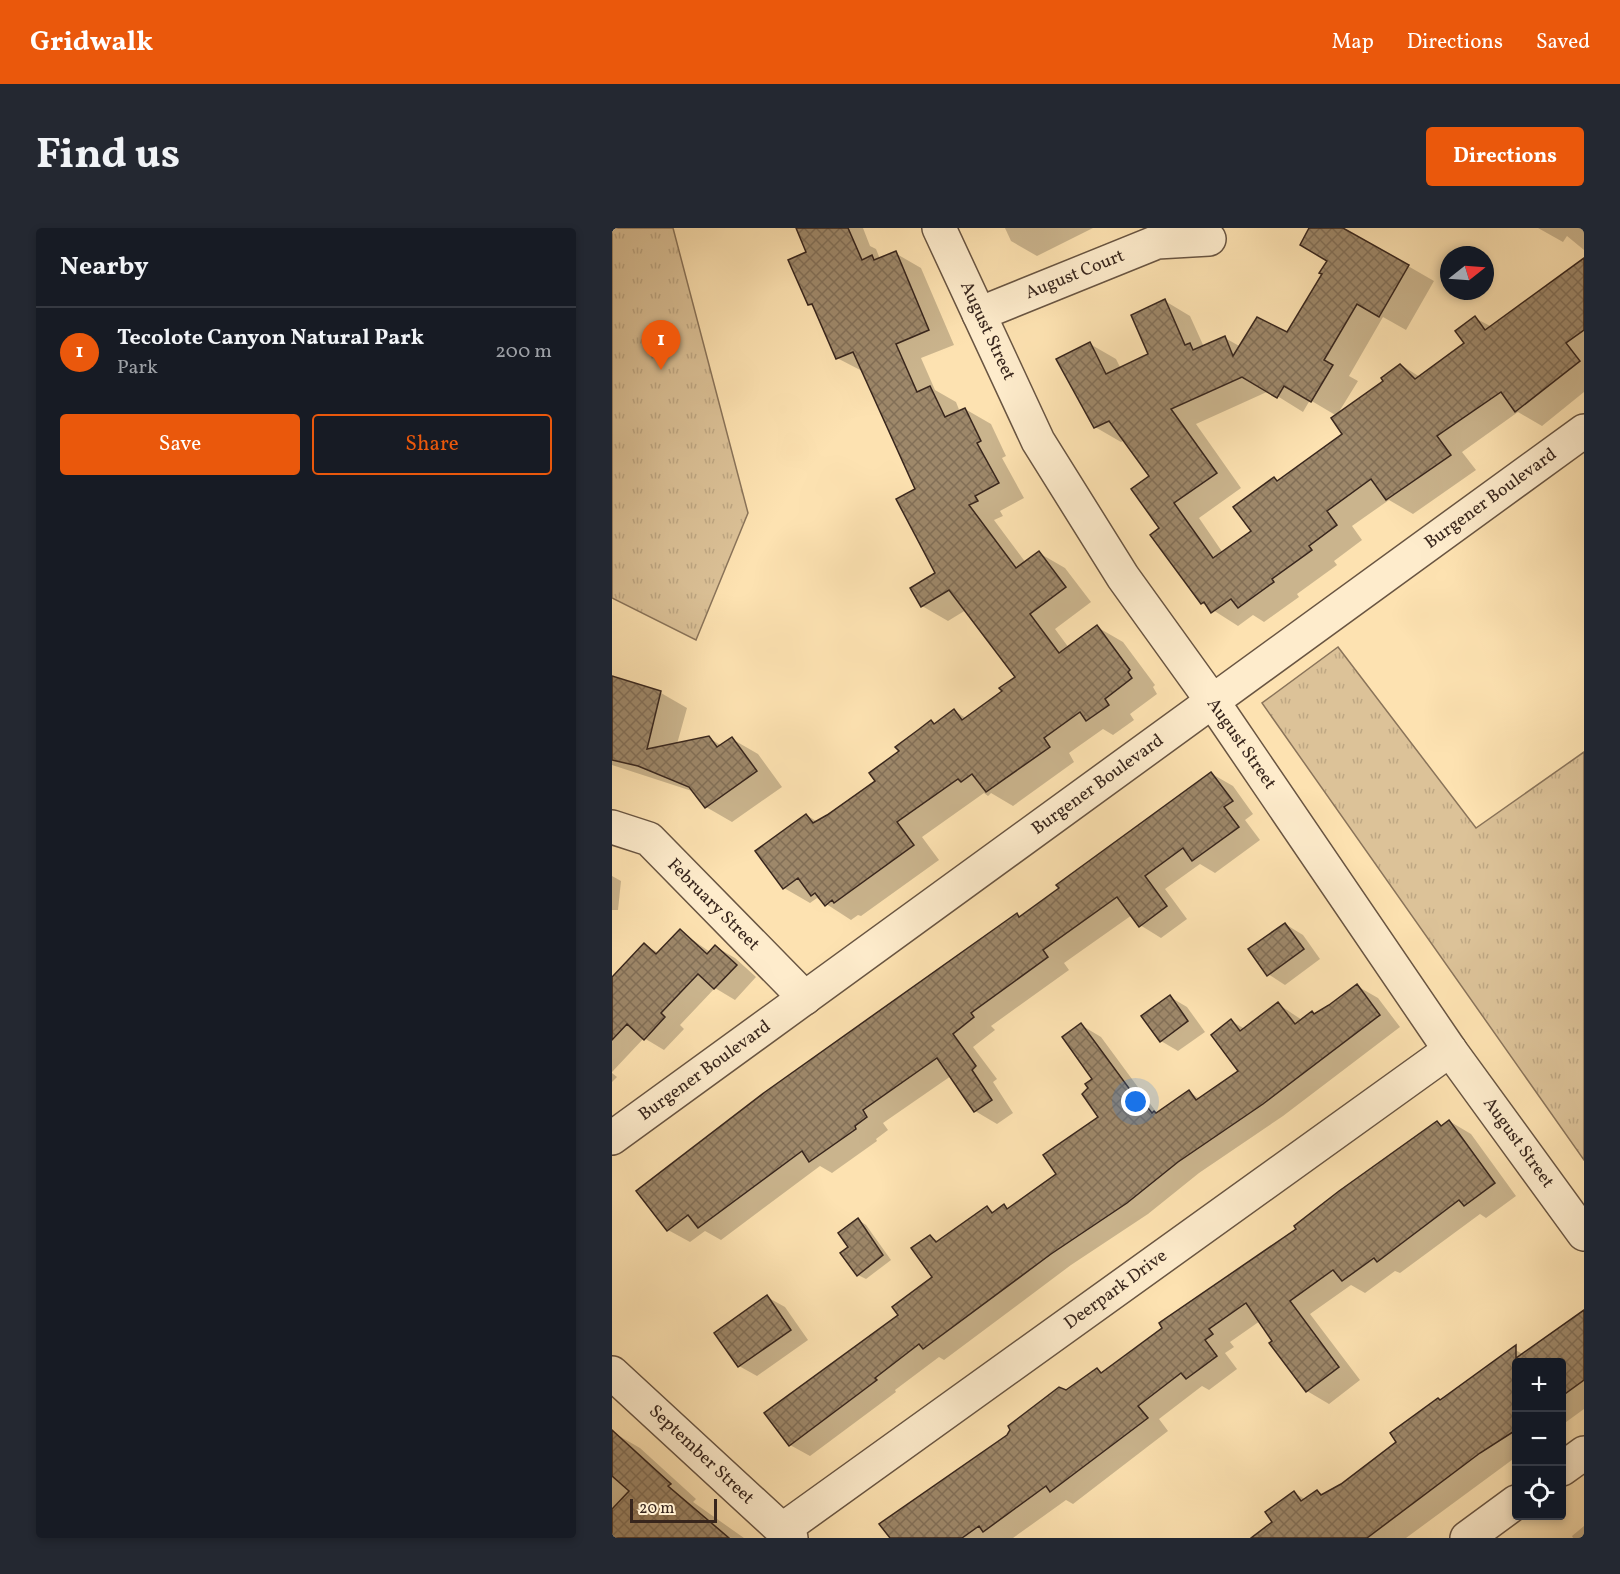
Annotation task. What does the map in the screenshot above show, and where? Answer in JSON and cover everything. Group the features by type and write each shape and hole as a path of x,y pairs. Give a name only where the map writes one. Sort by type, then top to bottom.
{"street":[{"name":"August Street","path":"939,228 1038,441 1123,577 1213,702 1450,1050 1584,1234"},
{"name":"August Court","path":"979,314 1157,242 1209,239"},
{"name":"Burgener Boulevard","path":"612,1138 1584,431"},
{"name":"February Street","path":"612,826 649,839 806,998"},
{"name":"Deerpark Drive","path":"786,1534 1450,1050"},
{"name":"September Street","path":"612,1372 786,1534"},
{"path":"1566,1466 1584,1453"},
{"path":"1467,1538 1512,1505"}],"green space":[{"path":"612,228 673,228 748,513 696,640 612,598"},
{"path":"1338,647 1476,828 1584,752 1584,1160 1262,703"}],"building":[{"path":"796,228 848,228 862,260 872,255 874,260 896,251 929,330 896,344 917,392 930,386 945,417 965,408 981,441 977,443 999,483 975,496 978,501 969,505 1016,568 1039,551 1066,587 1030,614 1059,653 1097,625 1130,670 1128,672 1132,678 1105,699 1109,705 1086,721 1080,712 1044,738 1050,747 986,792 972,774 961,782 958,779 897,822 914,845 834,903 832,900 825,906 815,893 811,896 798,878 783,889 755,851 806,814 813,823 875,781 869,773 899,751 895,747 931,720 934,724 954,709 962,720 1002,691 999,688 1015,677 949,590 921,607 910,588 935,573 896,499 915,489 853,352 836,359 812,304 808,305 788,260 806,252"},
{"path":"1309,228 1343,228 1409,265 1379,317 1357,304 1324,360 1333,365 1311,402 1284,386 1277,398 1242,377 1171,409 1217,473 1174,503 1213,558 1251,531 1233,507 1274,477 1277,481 1342,434 1331,418 1383,381 1381,378 1400,364 1415,379 1464,343 1455,331 1475,316 1485,330 1584,258 1584,330 1566,343 1580,361 1515,412 1501,392 1437,436 1451,455 1386,500 1371,479 1327,511 1337,525 1309,546 1312,550 1272,579 1274,582 1238,608 1231,599 1211,613 1204,602 1201,604 1150,535 1159,528 1131,489 1149,476 1109,421 1094,428 1056,359 1090,342 1106,374 1148,354 1131,315 1165,299 1185,345 1190,343 1193,350 1225,336 1233,356 1257,317 1287,332 1322,274 1319,273 1327,261 1300,245"},
{"path":"612,676 661,691 647,749 709,736 717,747 732,737 757,771 705,808 689,787 638,766 612,760"},
{"path":"1211,772 1233,801 1224,807 1239,827 1192,861 1183,848 1145,876 1167,906 1139,927 1117,897 1043,950 1048,957 971,1013 974,1017 953,1034 976,1066 972,1070 992,1100 974,1112 937,1058 863,1110 867,1117 855,1126 856,1129 809,1162 802,1151 698,1228 688,1215 667,1231 636,1191 765,1092 1017,913 1019,917 1059,888 1056,885"},
{"path":"1285,923 1304,949 1267,976 1248,949"},
{"path":"680,929 707,954 715,945 737,965 714,989 698,974 661,1013 665,1017 644,1040 627,1024 612,1040 612,977 644,943 656,954"},
{"path":"1357,984 1380,1015 1263,1104 1178,1162 1127,1203 1051,1254 923,1349 919,1344 875,1378 877,1380 789,1446 764,1413 898,1315 892,1307 932,1277 911,1248 930,1235 936,1242 987,1206 992,1213 1004,1204 1007,1209 1056,1174 1043,1155 1098,1117 1082,1094 1088,1088 1085,1084 1092,1079 1062,1037 1081,1023 1142,1106 1145,1104 1152,1113 1154,1111 1156,1113 1189,1090 1196,1100 1238,1071 1211,1035 1231,1019 1240,1031 1278,1002 1295,1024 1312,1011 1314,1014 1329,1005"},
{"path":"1170,995 1188,1021 1160,1042 1141,1016"},
{"path":"1449,1120 1495,1183 1464,1206 1459,1200 1377,1262 1374,1258 1342,1281 1333,1270 1290,1301 1339,1367 1306,1392 1269,1343 1272,1341 1246,1303 1209,1329 1213,1334 1205,1340 1217,1356 1186,1379 1181,1373 1138,1406 1148,1418 1050,1492 1046,1486 983,1532 979,1526 962,1538 890,1538 879,1524 1007,1435 1010,1430 1008,1426 1059,1387 1066,1390 1097,1368 1101,1373 1162,1328 1159,1323 1296,1229 1294,1226 1339,1191 1437,1121 1441,1126"},
{"path":"858,1218 883,1255 857,1276 840,1253 848,1247 838,1233"},
{"path":"767,1295 791,1330 738,1367 714,1333"},
{"path":"1584,1310 1584,1380 1566,1393 1566,1358 1516,1358"},
{"path":"1516,1345 1516,1358 1512,1358 1512,1433 1480,1453 1367,1538 1251,1538 1272,1522 1265,1512 1294,1491 1301,1501 1317,1490 1321,1495 1341,1484 1396,1442 1390,1433"},
{"path":"612,1430 671,1484 668,1486 729,1538 612,1538 612,1509 629,1491 612,1476"}],"place":[{"name":"Tecolote Canyon Natural Park","path":"661,370"}]}
